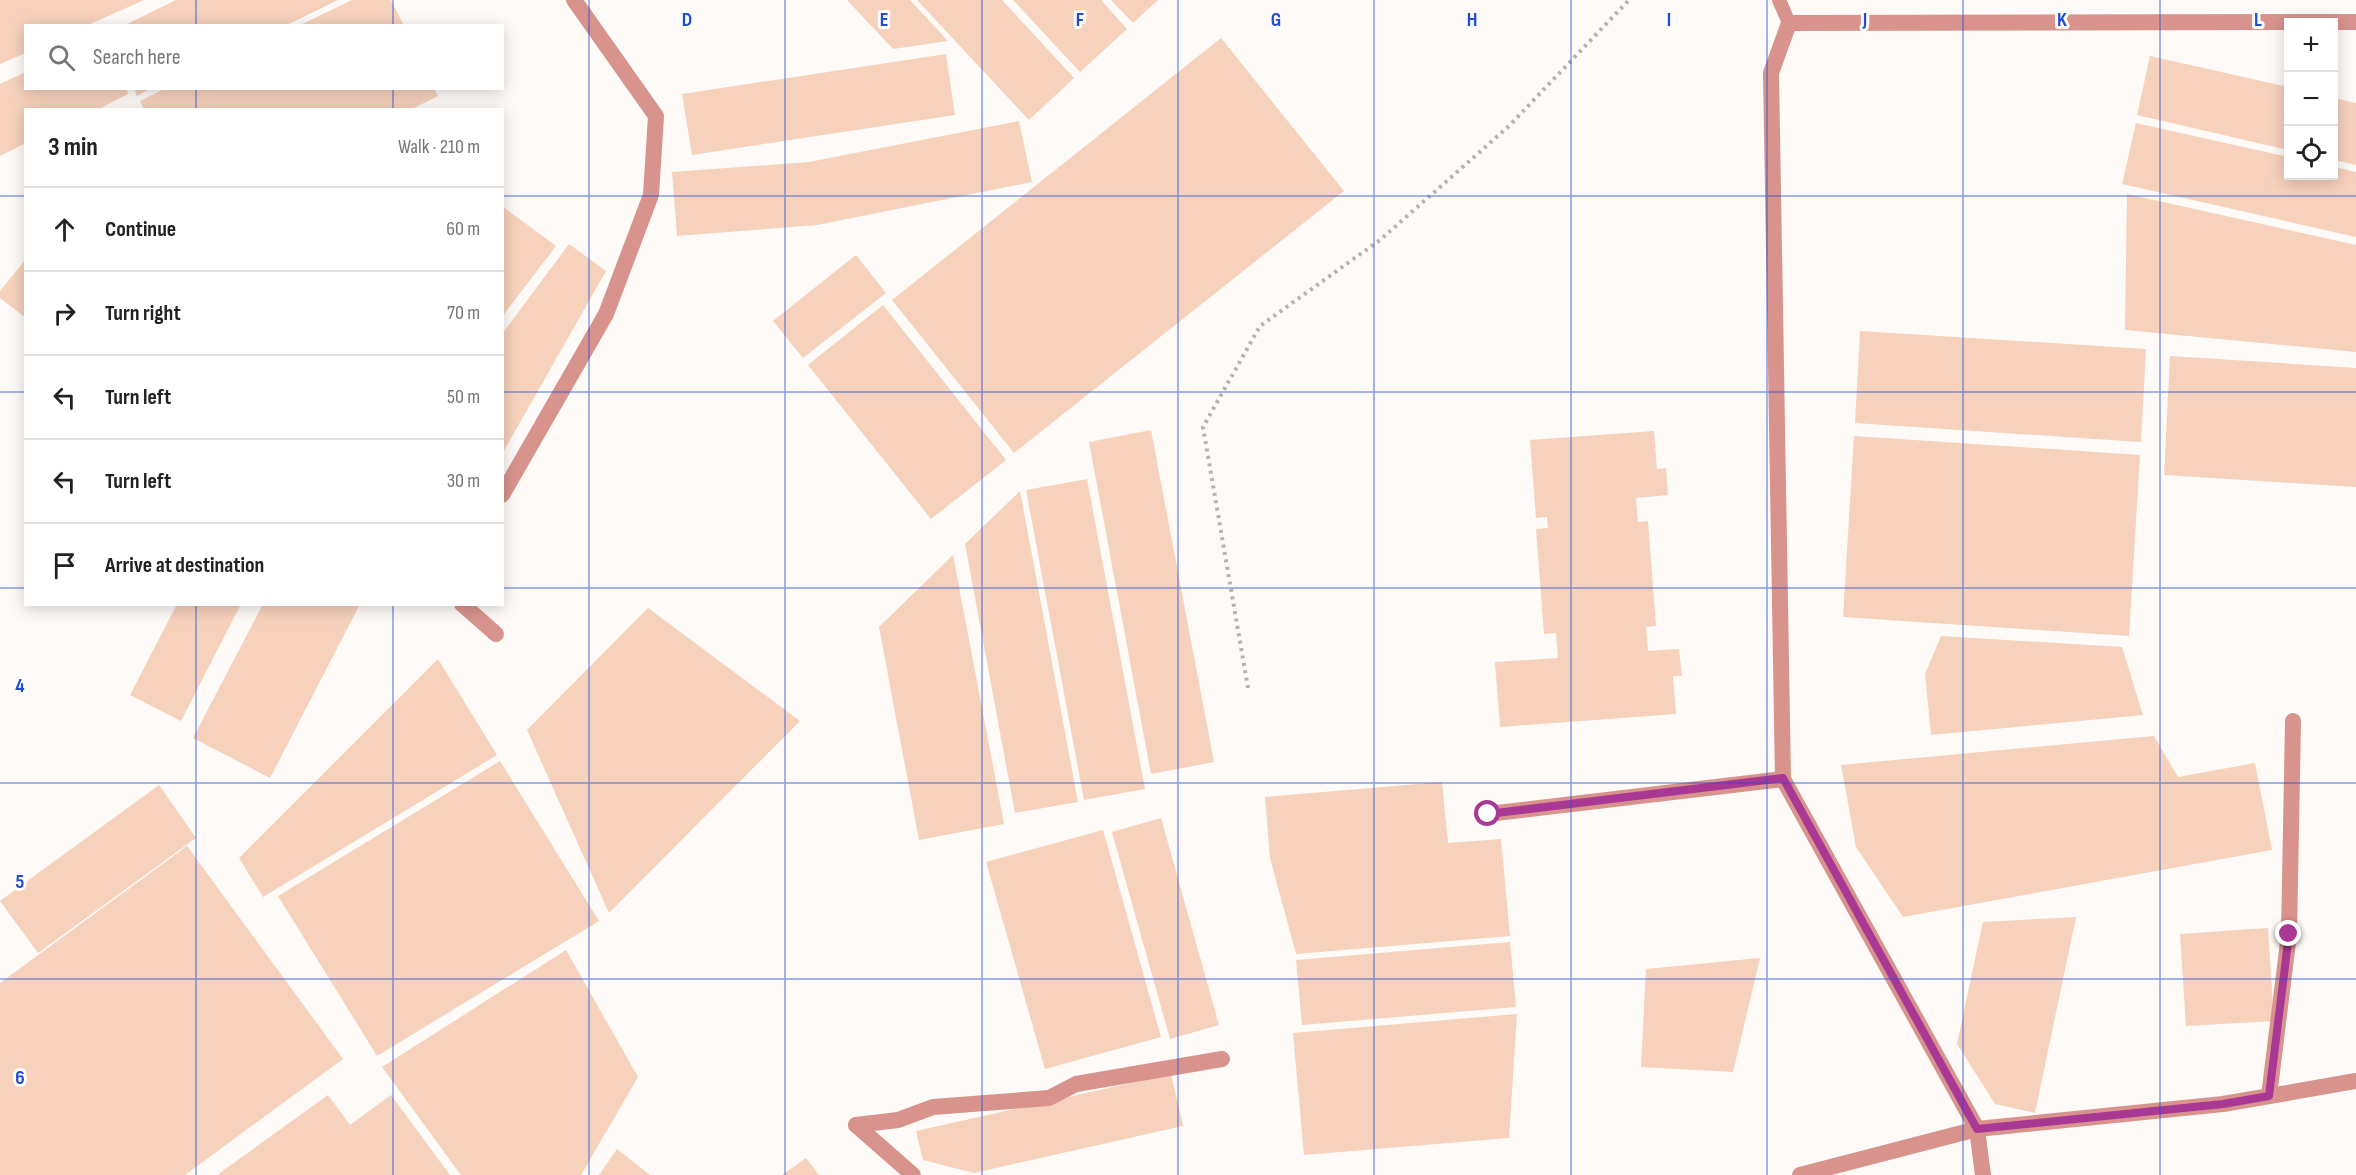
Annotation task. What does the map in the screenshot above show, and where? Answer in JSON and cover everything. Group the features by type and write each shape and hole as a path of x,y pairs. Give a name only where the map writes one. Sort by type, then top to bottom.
{"street":[{"path":"504,492 606,314 651,195 657,116 574,0"},
{"path":"1983,1175 1977,1129 1783,778 1771,73 1789,23 2356,22"},
{"path":"464,606 496,634"},
{"path":"2269,1096 2289,934 2293,721"},
{"path":"1488,814 1783,778"},
{"path":"913,1175 855,1125 898,1120 933,1107 1049,1098 1076,1084 1222,1059"},
{"path":"1800,1175 1977,1129 2223,1104 2356,1081"}],"lane":[{"path":"1779,0 1789,23"}],"path":[{"path":"1248,688 1203,427 1260,326 1380,240 1508,127 1629,0"}],"building":[{"path":"0,0 144,0 90,24 24,24 24,54 0,64"},
{"path":"176,0 338,0 289,24 127,24"},
{"path":"352,0 391,0 403,24 302,24"},
{"path":"847,0 910,0 948,41 893,49"},
{"path":"917,0 1002,0 1074,78 1029,120"},
{"path":"1013,0 1101,0 1127,29 1080,72"},
{"path":"1111,0 1158,0 1133,23"},
{"path":"1221,38 1344,191 1014,453 892,300"},
{"path":"946,54 955,115 692,155 682,94"},
{"path":"2150,56 2284,86 2284,149 2137,115"},
{"path":"24,73 24,90 127,90 128,94 101,108 24,108 24,144 0,156 0,84"},
{"path":"135,90 148,90 137,96"},
{"path":"162,90 435,90 438,96 414,108 143,108 140,101"},
{"path":"2338,99 2356,103 2356,165 2338,161"},
{"path":"1019,121 1032,182 817,225 677,236 672,172 809,162"},
{"path":"2136,123 2284,156 2284,180 2338,180 2338,168 2356,172 2356,237 2122,184"},
{"path":"2127,194 2356,245 2356,352 2125,330"},
{"path":"504,207 556,246 504,314"},
{"path":"569,244 606,271 504,450 504,331"},
{"path":"856,255 886,293 803,358 773,321"},
{"path":"24,261 24,316 0,298 0,291"},
{"path":"883,305 1006,460 931,519 808,365"},
{"path":"1860,331 2146,349 2141,442 1855,423"},
{"path":"2170,356 2356,368 2356,487 2164,475"},
{"path":"1151,430 1214,762 1151,774 1089,442"},
{"path":"1654,431 1657,469 1666,468 1668,495 1636,498 1638,522 1648,521 1656,626 1646,627 1648,651 1679,649 1682,676 1673,676 1676,714 1500,727 1495,662 1558,658 1556,633 1544,634 1536,529 1548,528 1547,517 1536,518 1530,440"},
{"path":"1854,436 2140,455 2129,636 1843,617"},
{"path":"1087,479 1145,789 1084,800 1026,490"},
{"path":"1020,491 1078,802 1015,813 965,544"},
{"path":"953,555 1004,824 919,840 879,627"},
{"path":"176,606 240,606 181,721 130,695"},
{"path":"262,606 359,606 270,778 193,738"},
{"path":"648,608 800,721 609,913 527,730"},
{"path":"1941,636 2122,647 2143,715 1931,735 1925,674"},
{"path":"438,659 497,755 263,897 239,858"},
{"path":"2154,736 2178,777 2255,763 2272,850 1903,917 1856,847 1841,765"},
{"path":"500,761 599,921 377,1056 278,896"},
{"path":"1442,782 1448,843 1501,839 1510,936 1296,954 1270,858 1265,797"},
{"path":"159,785 196,838 38,953 0,901"},
{"path":"1161,818 1219,1025 1170,1039 1112,832"},
{"path":"1103,830 1161,1037 1045,1069 986,862"},
{"path":"187,846 343,1059 185,1175 0,1175 0,983"},
{"path":"2076,917 2035,1113 1995,1104 1957,1044 1983,922"},
{"path":"2268,928 2274,1021 2186,1026 2180,934"},
{"path":"1510,942 1516,1007 1302,1025 1296,960"},
{"path":"566,950 638,1077 581,1175 461,1175 382,1067"},
{"path":"1760,958 1733,1072 1641,1067 1646,969"},
{"path":"1517,1014 1509,1138 1304,1155 1293,1033"},
{"path":"1171,1074 1183,1126 974,1173 923,1160 916,1131"},
{"path":"328,1095 350,1125 391,1095 450,1175 217,1175"},
{"path":"617,1149 650,1175 599,1175"},
{"path":"806,1158 819,1175 782,1175"}],"route":[{"path":"1488,814 1783,778 1977,1129 2223,1104 2269,1096 2289,934"}]}
